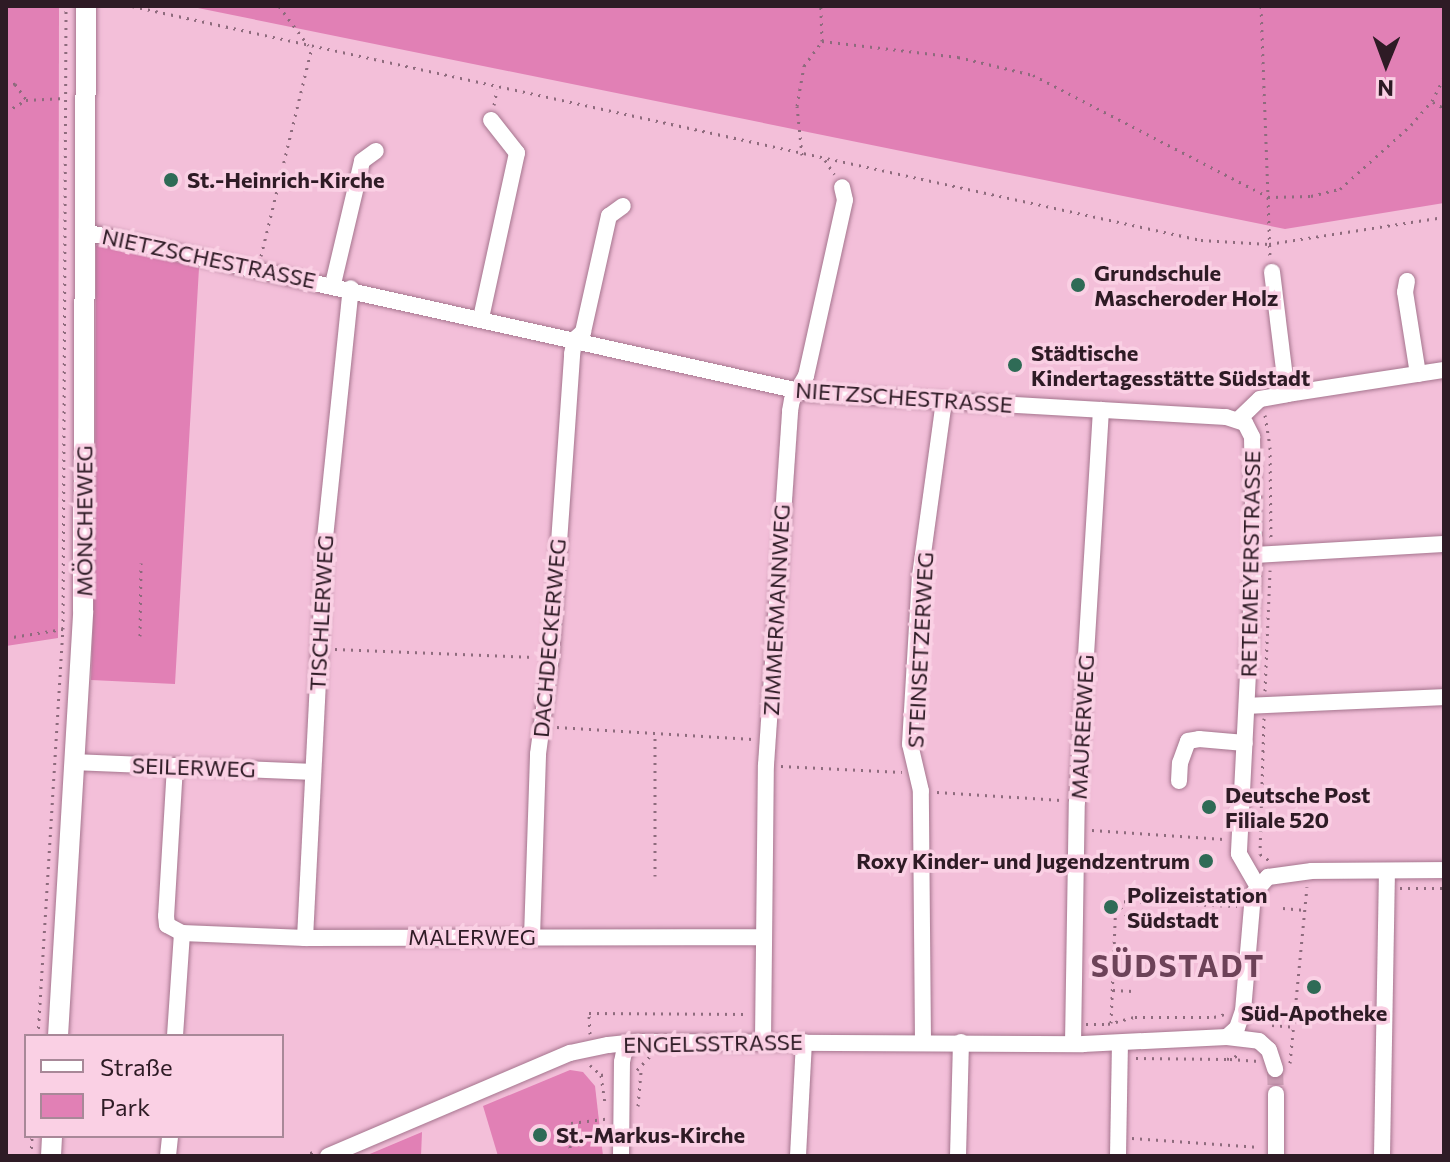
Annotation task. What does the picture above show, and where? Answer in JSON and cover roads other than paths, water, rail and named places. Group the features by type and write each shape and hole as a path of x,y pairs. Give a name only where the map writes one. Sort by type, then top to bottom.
{"main road":[{"name":"MÖNCHEWEG","path":"58,1034 83,611 85,232 75,98 86,6"}],"street":[{"path":"481,318 517,153 491,120"},
{"name":"NIETZSCHESTRASSE","path":"333,284 362,161 376,151"},
{"name":"ZIMMERMANNWEG","path":"763,1035 766,765 790,411 796,391 806,376 845,200 842,187"},
{"path":"575,339 583,332 609,216 623,206"},
{"name":"NIETZSCHESTRASSE","path":"85,232 351,288 796,391 1238,420"},
{"path":"1272,272 1287,394"},
{"path":"1407,281 1405,292 1418,374"},
{"name":"TISCHLERWEG","path":"305,938 328,494 351,288"},
{"name":"DACHDECKERWEG","path":"532,937 541,726 551,657 575,339"},
{"name":"RETEMEYERSTRASSE","path":"1255,881 1242,864 1239,839 1254,555 1252,437 1245,423 1238,420 1260,399 1444,370"},
{"name":"STEINSETZERWEG","path":"923,1042 921,791 910,744 920,576 944,401"},
{"name":"MAURERWEG","path":"1073,1036 1077,802 1101,410"},
{"path":"1254,555 1444,544"},
{"path":"1247,706 1444,697"},
{"path":"1179,781 1180,763 1188,741 1245,743"},
{"name":"SEILERWEG","path":"74,762 313,772"},
{"path":"175,766 166,916 167,925 182,933 175,1034"},
{"path":"1227,1037 1237,1028 1243,1011 1255,881 1282,873 1444,870"},
{"path":"1382,1156 1387,871"},
{"name":"MALERWEG","path":"182,933 305,938 763,937"},
{"name":"ENGELSSTRASSE","path":"328,1156 570,1053 639,1042 763,1035 804,1042 961,1042 1073,1036 1120,1043 1227,1037 1259,1041 1269,1050 1275,1066"},
{"path":"621,1156 622,1062 624,1052 639,1042"},
{"path":"798,1156 803,1121 804,1042"},
{"path":"958,1156 961,1042"},
{"path":"1118,1156 1120,1043"},
{"path":"1276,1094 1276,1152"}],"tunnel":[{"path":"1275,1069 1276,1094"}],"place":[{"name":"St.-Heinrich-Kirche","path":"171,180"},
{"name":"Grundschule Mascheroder Holz","path":"1078,285"},
{"name":"Städtische Kindertagesstätte Südstadt","path":"1015,365"},
{"name":"Deutsche Post Filiale 520","path":"1209,807"},
{"name":"Roxy Kinder- und Jugendzentrum","path":"1206,861"},
{"name":"Polizeistation Südstadt","path":"1111,907"},
{"name":"Süd-Apotheke","path":"1314,987"},
{"name":"St.-Markus-Kirche","path":"540,1135"}],"district":[{"name":"SÜDSTADT","path":"1178,965"}]}
